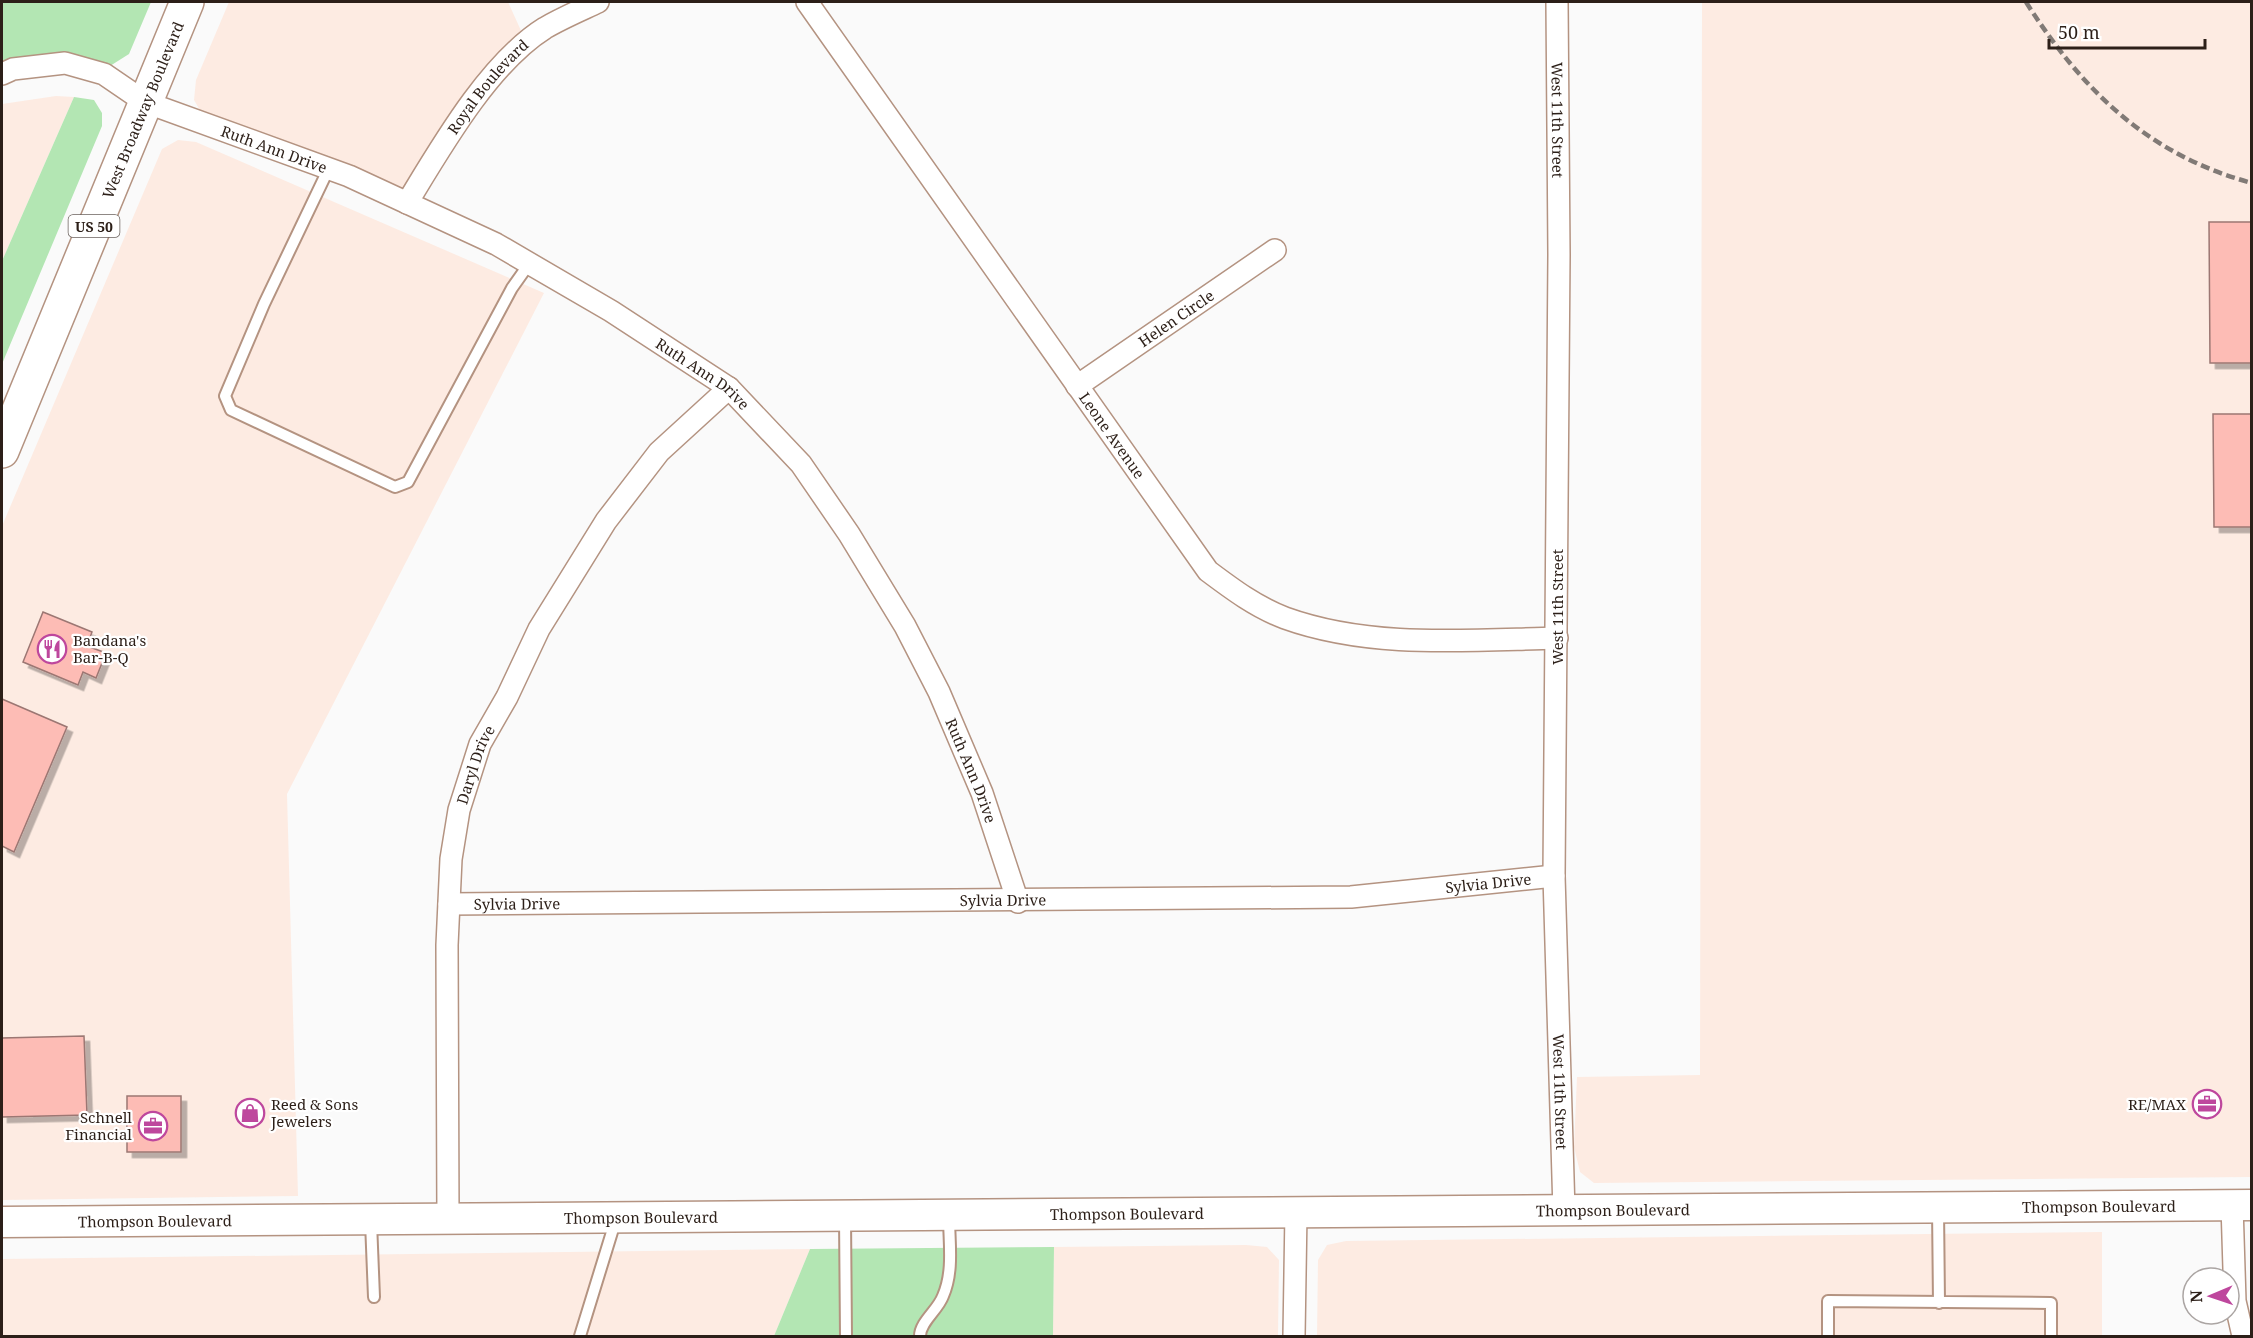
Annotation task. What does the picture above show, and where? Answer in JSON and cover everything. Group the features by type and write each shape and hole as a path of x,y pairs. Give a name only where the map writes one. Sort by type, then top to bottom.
{"highway":[{"name":"West Broadway Boulevard","path":"2,451 187,2"}],"main road":[{"name":"Thompson Boulevard","path":"2,1222 2242,1205"}],"street":[{"name":"Royal Boulevard","path":"407,203 461,116 508,60 543,29 598,2"},
{"name":"Leone Avenue","path":"807,2 1208,571 1244,598 1296,620 1338,631 1411,641 1557,639"},
{"name":"West 11th Street","path":"1557,2 1559,255 1554,876 1564,1211"},
{"name":"Ruth Ann Drive","path":"2,74 13,69 65,63 104,74 145,102 329,168 496,244 611,311 729,388 801,464 849,534 905,626 939,692 982,793 1018,902"},
{"name":"Helen Circle","path":"1077,386 1275,250"},
{"name":"Daryl Drive","path":"448,1220 451,859 459,810 480,744 507,697 539,629 606,520 659,452 729,388"},
{"name":"Sylvia Drive","path":"449,904 1018,902 1351,897 1554,876"},
{"path":"2242,1205 2235,1301 2243,1336"},
{"path":"1294,1336 1296,1212"}],"lane":[{"path":"329,168 264,304 225,396 231,410 395,487 408,482 512,288 530,264"},
{"path":"1938,1208 1939,1303"},
{"path":"920,1336 922,1326 937,1309 944,1295 948,1278 949,1215"},
{"path":"845,1217 846,1336"},
{"path":"580,1336 616,1219"},
{"path":"371,1220 374,1297"},
{"path":"1828,1336 1828,1301 2051,1303 2051,1336"}],"shaded area":[{"path":"229,2 508,2 523,35 413,183 396,191 201,112 194,100 196,80"},
{"path":"1702,2 2251,2 2251,1177 1594,1183 1580,1172 1574,1147 1577,1077 1700,1075"},
{"path":"56,96 74,97 2,261 2,104"},
{"path":"178,140 196,142 544,293 287,794 298,1196 2,1200 2,526 162,149"},
{"path":"2102,1232 2102,1336 1317,1336 1318,1260 1327,1245 1346,1241"},
{"path":"1246,1245 1267,1247 1279,1260 1278,1336 1053,1336 1054,1247"},
{"path":"810,1249 774,1336 2,1336 2,1259"}],"green space":[{"path":"151,2 129,54 110,66 2,64 2,3"},
{"path":"74,97 94,100 102,113 102,126 2,364 2,261"},
{"path":"1054,1247 1053,1336 774,1336 810,1249"}],"building":[{"path":"2209,222 2252,222 2252,363 2210,363"},
{"path":"2213,414 2252,414 2252,527 2214,527"},
{"path":"43,612 92,632 87,646 106,653 96,678 83,672 78,685 23,662"},
{"path":"2,699 67,727 14,852 2,846"},
{"path":"84,1036 87,1115 2,1117 2,1038"},
{"path":"127,1096 181,1096 181,1152 127,1152"}],"railway":[{"path":"2026,2 2070,63 2121,115 2150,137 2181,155 2215,171 2252,183"}],"place":[{"name":"Bandana's Bar-B-Q","path":"52,649"},
{"name":"RE/MAX","path":"2207,1104"},
{"name":"Reed & Sons Jewelers","path":"250,1113"},
{"name":"Schnell Financial","path":"153,1126"}]}
